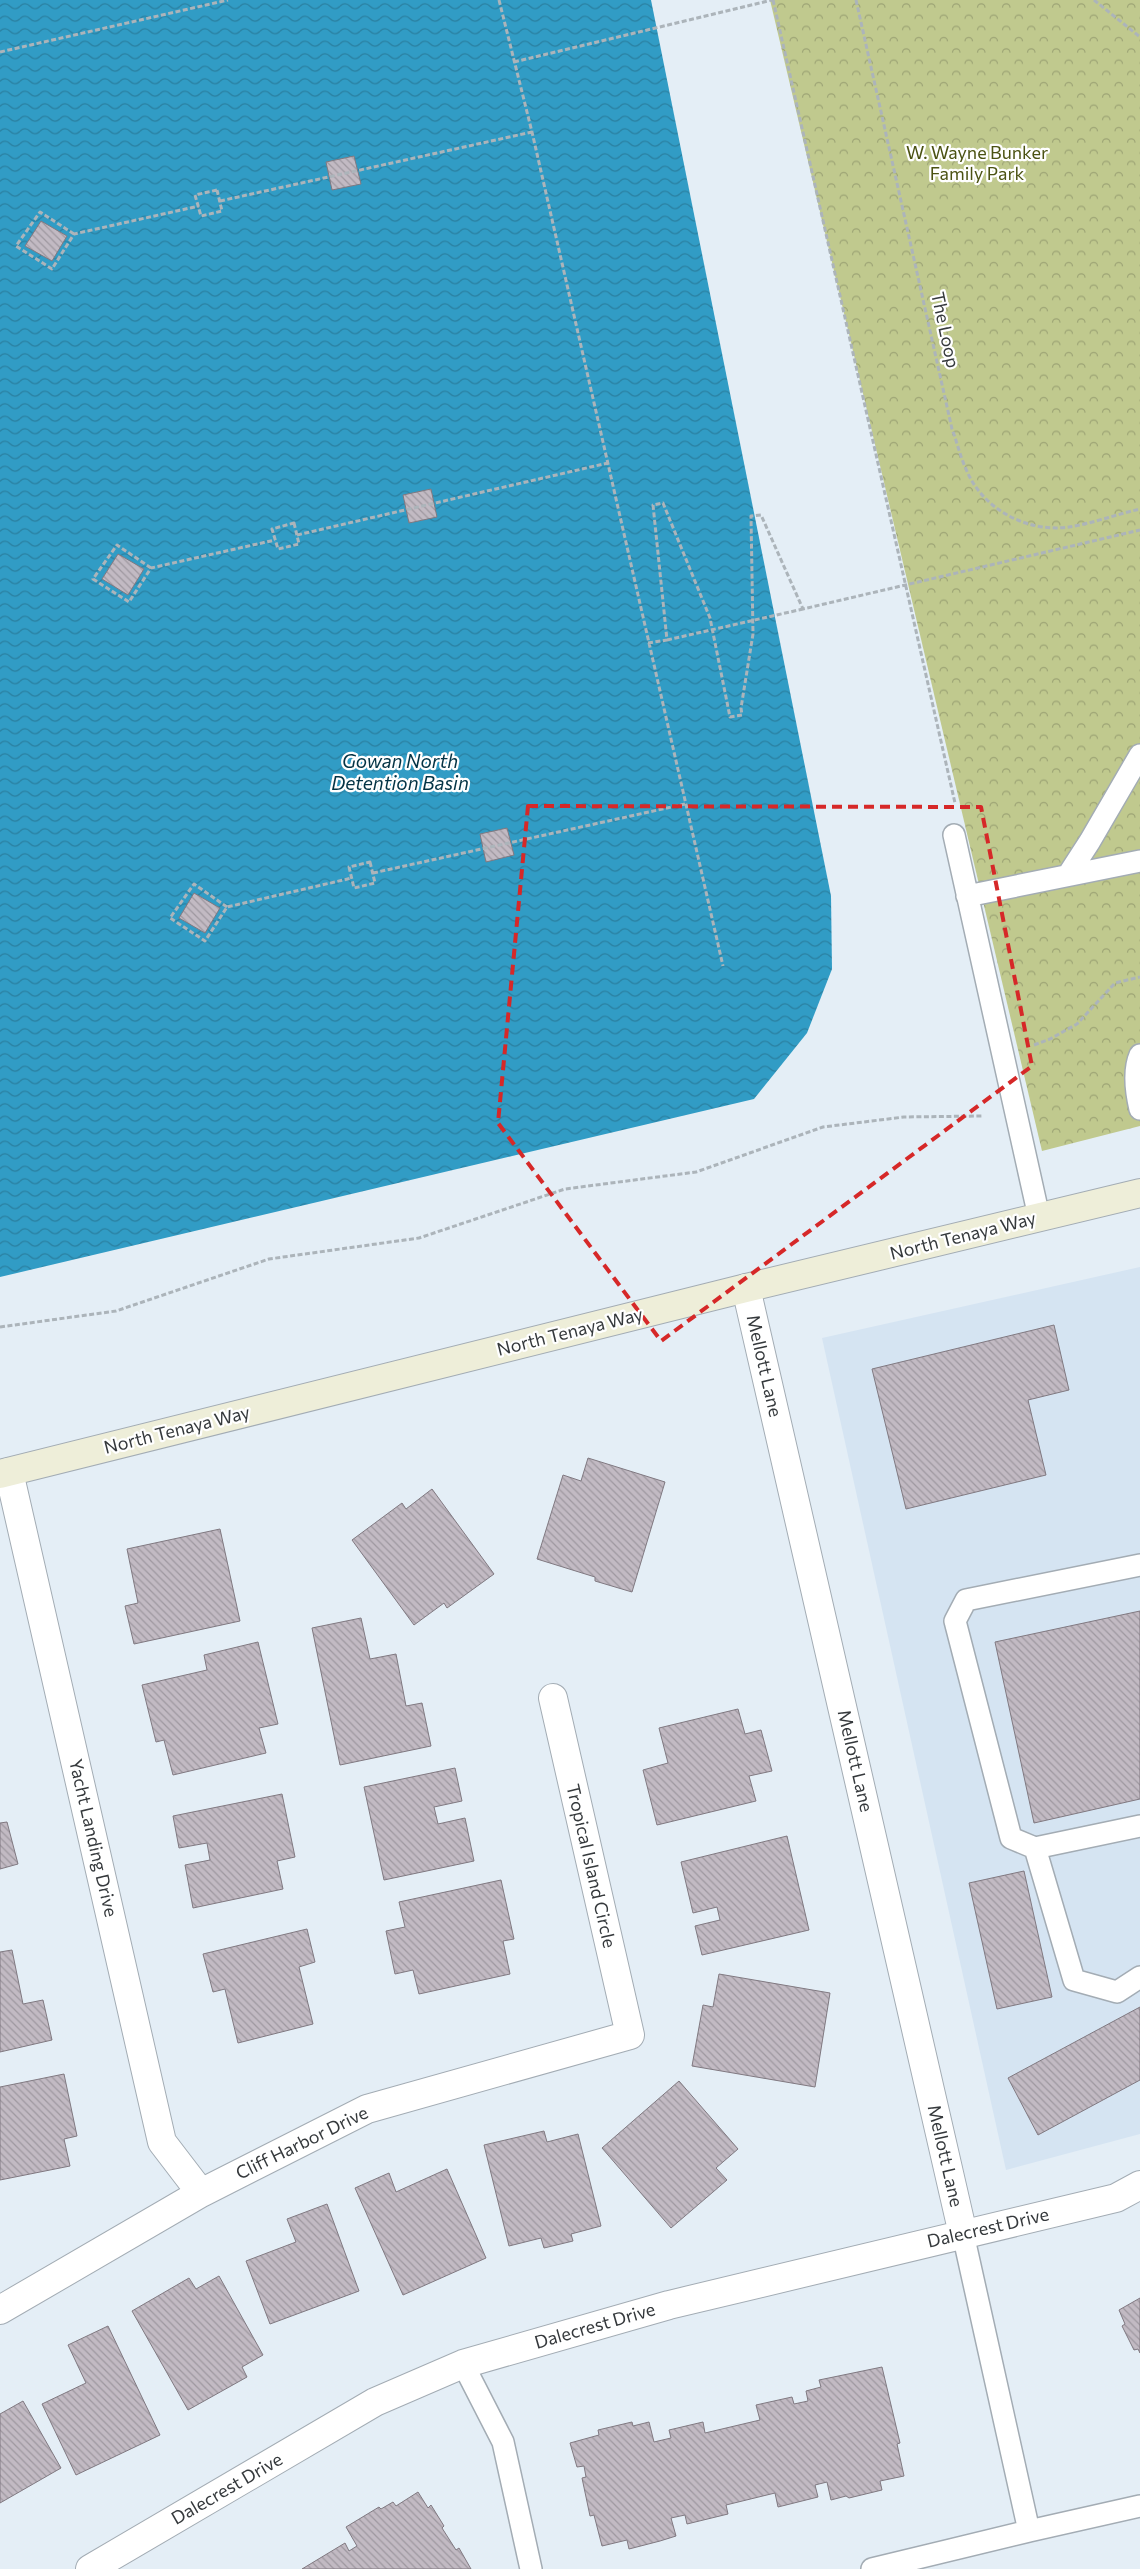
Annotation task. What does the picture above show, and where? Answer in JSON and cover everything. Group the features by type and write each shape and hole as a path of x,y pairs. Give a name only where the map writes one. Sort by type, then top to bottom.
{"main road":[{"name":"North Tenaya Way","path":"4,1473 746,1288 1140,1193"}],"street":[{"name":"Mellott Lane","path":"746,1288 964,2234"},
{"name":"Yacht Landing Drive","path":"4,1473 162,2142 201,2193"},
{"name":"Tropical Island Circle","path":"553,1698 630,2035"},
{"name":"Cliff Harbor Drive","path":"0,2310 201,2193 367,2109 630,2035"},
{"name":"Dalecrest Drive","path":"90,2569 375,2402 464,2364 668,2304 1116,2198 1140,2186"}],"lane":[{"path":"1068,875 1140,755"},
{"path":"954,835 1038,1217"},
{"path":"967,896 1140,861"},
{"path":"1140,1055 1137,1062 1136,1092 1140,1109"},
{"path":"1140,1565 966,1600 955,1622 1011,1838 1035,1848 1140,1826"},
{"path":"1035,1848 1074,1980 1117,1992 1140,1977"},
{"path":"964,2234 1029,2531"},
{"path":"464,2364 503,2442 531,2569"},
{"path":"872,2569 1140,2506"}],"path":[{"path":"0,52 228,0"},
{"path":"499,0 532,132 723,966"},
{"path":"514,62 773,0 961,830 954,835"},
{"name":"The Loop","path":"856,0 952,429 966,471 982,495 1011,518 1036,527 1070,527 1140,509"},
{"path":"1094,0 1140,37"},
{"path":"220,201 532,132"},
{"path":"217,190 222,211 201,216 198,206 195,195 217,190"},
{"path":"74,234 40,212 16,246 52,269 74,234 198,206"},
{"path":"297,534 608,463"},
{"path":"667,640 653,505 663,504 710,618 730,717 742,715 740,708 753,621 751,516 761,515 803,609"},
{"path":"294,523 299,544 278,549 275,540 272,529 294,523"},
{"path":"648,643 753,621 1140,530"},
{"path":"151,568 117,545 93,579 129,602 151,568 275,540"},
{"path":"373,874 685,804"},
{"path":"370,862 375,883 354,888 352,878 349,867 370,862"},
{"path":"227,907 194,884 170,918 205,941 227,907 352,878"},
{"path":"1002,1056 1050,1039 1077,1024 1114,983 1140,977"},
{"path":"0,1327 116,1312 269,1258 419,1238 565,1190 696,1172 823,1127 904,1117 988,1115"}],"highlighted area":[{"path":"528,806 981,807 1032,1066 661,1341 498,1123"}],"shaded area":[{"path":"1140,1267 1140,2134 1006,2170 822,1338"}],"green space":[{"name":"W. Wayne Bunker Family Park","path":"770,0 1140,0 1140,1126 1042,1151"}],"water":[{"name":"Gowan North Detention Basin","path":"0,0 651,0 831,896 832,969 807,1033 754,1099 0,1277"}],"building":[{"path":"354,156 361,184 332,190 326,162"},
{"path":"41,221 67,236 52,261 25,246"},
{"path":"431,489 437,517 409,523 403,495"},
{"path":"118,554 144,569 128,595 102,579"},
{"path":"507,828 514,855 486,862 480,834"},
{"path":"194,893 220,908 205,933 179,918"},
{"path":"1054,1325 1069,1390 1028,1400 1046,1475 906,1509 872,1369"},
{"path":"588,1458 665,1482 632,1592 595,1581 595,1577 537,1559 563,1475 581,1481"},
{"path":"432,1489 494,1574 447,1608 444,1603 414,1625 352,1540 402,1503 406,1509"},
{"path":"220,1529 240,1621 134,1644 125,1606 138,1603 127,1549"},
{"path":"1140,1611 1140,1799 1034,1823 995,1642"},
{"path":"361,1618 370,1659 396,1654 406,1706 422,1703 431,1746 340,1765 312,1628"},
{"path":"258,1642 278,1724 259,1728 266,1753 173,1775 164,1740 156,1742 142,1685 207,1670 204,1655"},
{"path":"738,1709 745,1734 761,1730 772,1771 749,1776 756,1801 657,1825 643,1770 668,1763 659,1728"},
{"path":"455,1768 462,1801 434,1807 438,1824 465,1818 474,1861 384,1880 364,1787"},
{"path":"282,1794 295,1857 277,1861 283,1889 193,1908 185,1865 210,1860 207,1843 179,1848 173,1816"},
{"path":"7,1822 18,1864 0,1869 0,1823"},
{"path":"787,1836 809,1930 702,1955 695,1926 720,1920 717,1907 693,1913 681,1862"},
{"path":"1024,1871 1052,1997 997,2009 969,1883"},
{"path":"501,1880 514,1939 503,1941 510,1974 419,1994 413,1970 395,1974 386,1931 405,1927 399,1902"},
{"path":"307,1929 315,1962 299,1967 313,2024 238,2043 225,1989 213,1992 203,1954"},
{"path":"12,1950 23,2004 43,2000 52,2040 0,2052 0,1952"},
{"path":"719,1974 830,1993 815,2087 692,2066 703,2005 713,2007"},
{"path":"1140,2007 1140,2080 1038,2135 1008,2078"},
{"path":"64,2074 77,2136 64,2139 70,2166 0,2180 0,2087"},
{"path":"679,2081 738,2149 716,2168 727,2180 671,2228 602,2148"},
{"path":"544,2131 547,2142 578,2134 601,2226 571,2234 573,2241 544,2248 541,2238 509,2246 484,2145"},
{"path":"447,2169 486,2258 403,2295 355,2188 389,2173 396,2192"},
{"path":"327,2204 359,2291 270,2324 246,2261 296,2242 287,2219"},
{"path":"219,2276 263,2355 242,2367 247,2377 188,2410 132,2311 189,2278 196,2289"},
{"path":"1140,2298 1140,2353 1138,2349 1134,2350 1122,2326 1125,2324 1119,2310"},
{"path":"108,2326 160,2435 76,2475 42,2404 86,2383 68,2345"},
{"path":"882,2367 900,2443 897,2444 904,2476 880,2481 882,2490 849,2498 846,2496 831,2500 827,2482 815,2485 818,2497 778,2507 775,2493 726,2505 728,2514 687,2524 685,2515 671,2518 676,2536 660,2541 629,2549 627,2540 602,2546 594,2515 590,2516 582,2478 586,2477 584,2466 577,2467 570,2443 599,2435 598,2430 632,2422 633,2426 649,2422 654,2442 671,2438 669,2430 703,2422 705,2433 760,2420 756,2405 792,2397 794,2404 808,2401 806,2391 821,2387 819,2380"},
{"path":"23,2401 61,2468 0,2503 0,2414"},
{"path":"418,2492 428,2508 431,2505 444,2526 442,2528 456,2550 459,2548 471,2569 302,2569 345,2543 349,2551 357,2546 346,2527 379,2507 381,2509 393,2502 396,2506"}]}
